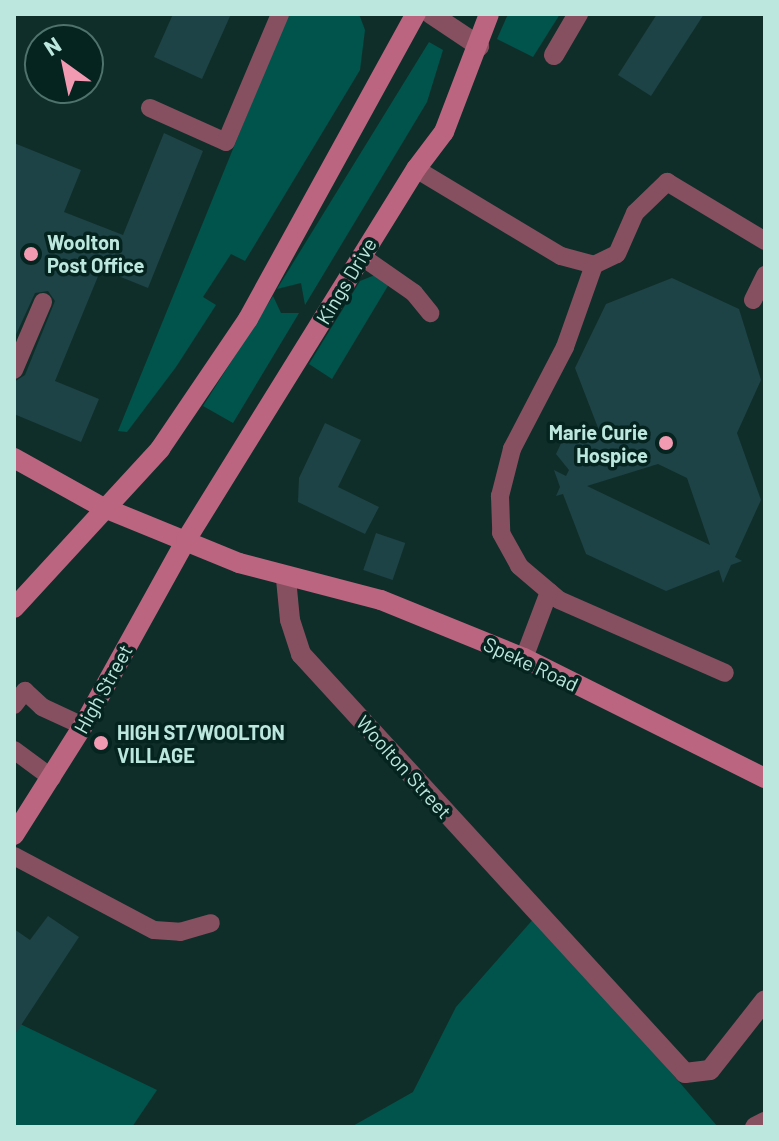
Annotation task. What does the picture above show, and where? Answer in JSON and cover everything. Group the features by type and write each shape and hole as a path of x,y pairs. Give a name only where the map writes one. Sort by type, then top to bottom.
{"street":[{"path":"14,608 102,507 160,449 248,319 416,14"},
{"path":"431,14 479,46"},
{"name":"Kings Drive","path":"186,540 416,169 444,132 489,14"},
{"path":"554,55 578,14"},
{"path":"14,458 102,507 286,579"},
{"name":"High Street","path":"14,835 83,726 186,540"},
{"name":"Speke Road","path":"286,579 381,600 524,658 765,778"},
{"name":"Woolton Street","path":"286,579 290,620 301,654 685,1073 710,1070 765,1000"},
{"path":"755,1127 765,1122"}],"lane":[{"path":"150,108 226,142 280,14"},
{"path":"416,169 561,256 594,265 617,254 635,213 667,182 765,241"},
{"path":"361,256 414,293 430,313"},
{"path":"594,265 565,347 512,449 500,496 501,533 519,566 549,592 725,673"},
{"path":"753,300 765,275"},
{"path":"14,370 43,302"},
{"path":"524,658 549,592"},
{"path":"14,705 25,691 42,707 83,726"},
{"path":"14,750 52,778"},
{"path":"14,856 154,930 180,932 211,923"}],"green space":[{"path":"288,14 359,14 365,30 360,70 245,261 231,254 203,297 216,305 176,367 127,432 118,431"},
{"path":"508,14 560,14 533,57 497,39"},
{"path":"429,42 443,50 427,102 305,305 301,283 277,289"},
{"path":"375,275 389,284 332,379 309,364 360,281"},
{"path":"273,296 281,313 299,313 233,423 203,406"},
{"path":"536,916 718,1127 351,1127 413,1092 456,1007"},
{"path":"14,1021 157,1090 132,1127 14,1127"}],"building":[{"path":"173,14 231,14 202,79 154,57"},
{"path":"657,14 704,14 651,96 618,75"},
{"path":"164,133 203,151 148,288 101,269 55,381 99,399 81,442 14,414 14,382 25,375 55,301 48,291 35,293 14,339 14,143 81,170 64,212 123,235"},
{"path":"672,278 739,309 761,380 737,433 761,500 735,557 742,561 731,565 723,583 719,570 666,591 586,554 563,494 556,496 560,487 554,470 566,476 569,470 556,454 565,435 600,433 575,368 606,304","holes":["658,464 687,478 710,545 587,486"]},
{"path":"325,423 361,440 338,487 379,507 365,534 298,502 299,478"},
{"path":"376,533 405,543 393,580 363,570"},
{"path":"48,916 79,937 14,1036 14,929 30,940"}],"place":[{"name":"Woolton Post Office","path":"31,254"},
{"name":"Marie Curie Hospice","path":"666,443"},
{"name":"HIGH ST/WOOLTON VILLAGE","path":"101,743"}]}
